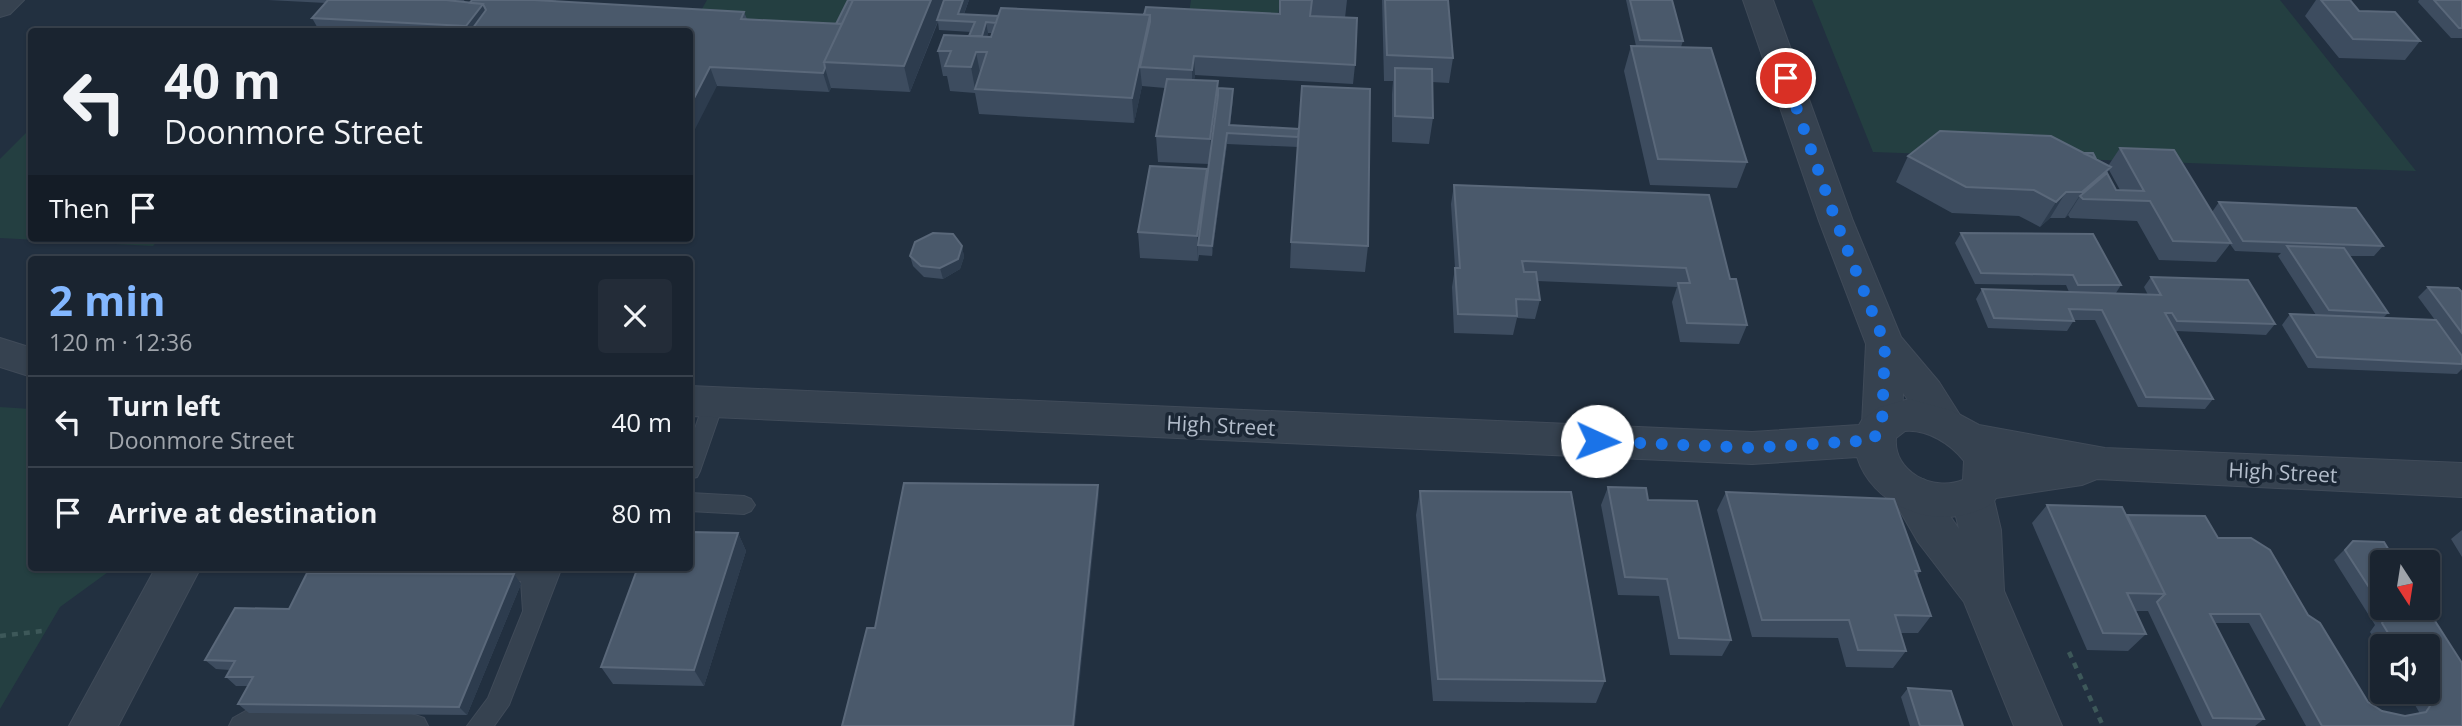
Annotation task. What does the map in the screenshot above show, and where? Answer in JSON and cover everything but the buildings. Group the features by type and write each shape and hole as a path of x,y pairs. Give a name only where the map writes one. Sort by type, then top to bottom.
{"street":[{"path":"0,8 9,0"},
{"path":"1759,0 1836,221 1885,344 1985,462 1987,473 1978,490 1982,591"},
{"path":"1885,344 1888,458 1933,529 1982,591 2038,726"},
{"path":"0,352 28,362"},
{"path":"0,380 28,377"},
{"name":"High Street","path":"702,401 1752,448 1888,458 1942,501 1978,490 2105,464"},
{"name":"High Street","path":"1888,458 1894,418 1909,415 1957,431 2105,464 2462,480"},
{"path":"93,726 177,571"}],"lane":[{"path":"693,454 702,401"},
{"path":"693,502 744,505"},
{"path":"396,571 531,572 534,612"},
{"path":"479,726 497,705 549,571"},
{"path":"241,726 251,719 315,719 379,720 416,726"}],"path":[{"path":"0,636 42,631"},
{"path":"2069,652 2103,726"}],"green space":[{"path":"707,0 855,0 837,38 691,28"},
{"path":"1191,0 1280,0 1278,16 1189,13"},
{"path":"1812,0 2280,0 2416,171 1873,152"},
{"path":"28,131 28,239 0,238 0,159"},
{"path":"76,242 156,242 153,246"},
{"path":"0,407 28,409 28,571 110,571 60,607 0,709"}],"route":[{"path":"1597,441 1752,448 1873,440 1882,424 1885,344 1836,221 1786,78"}]}
